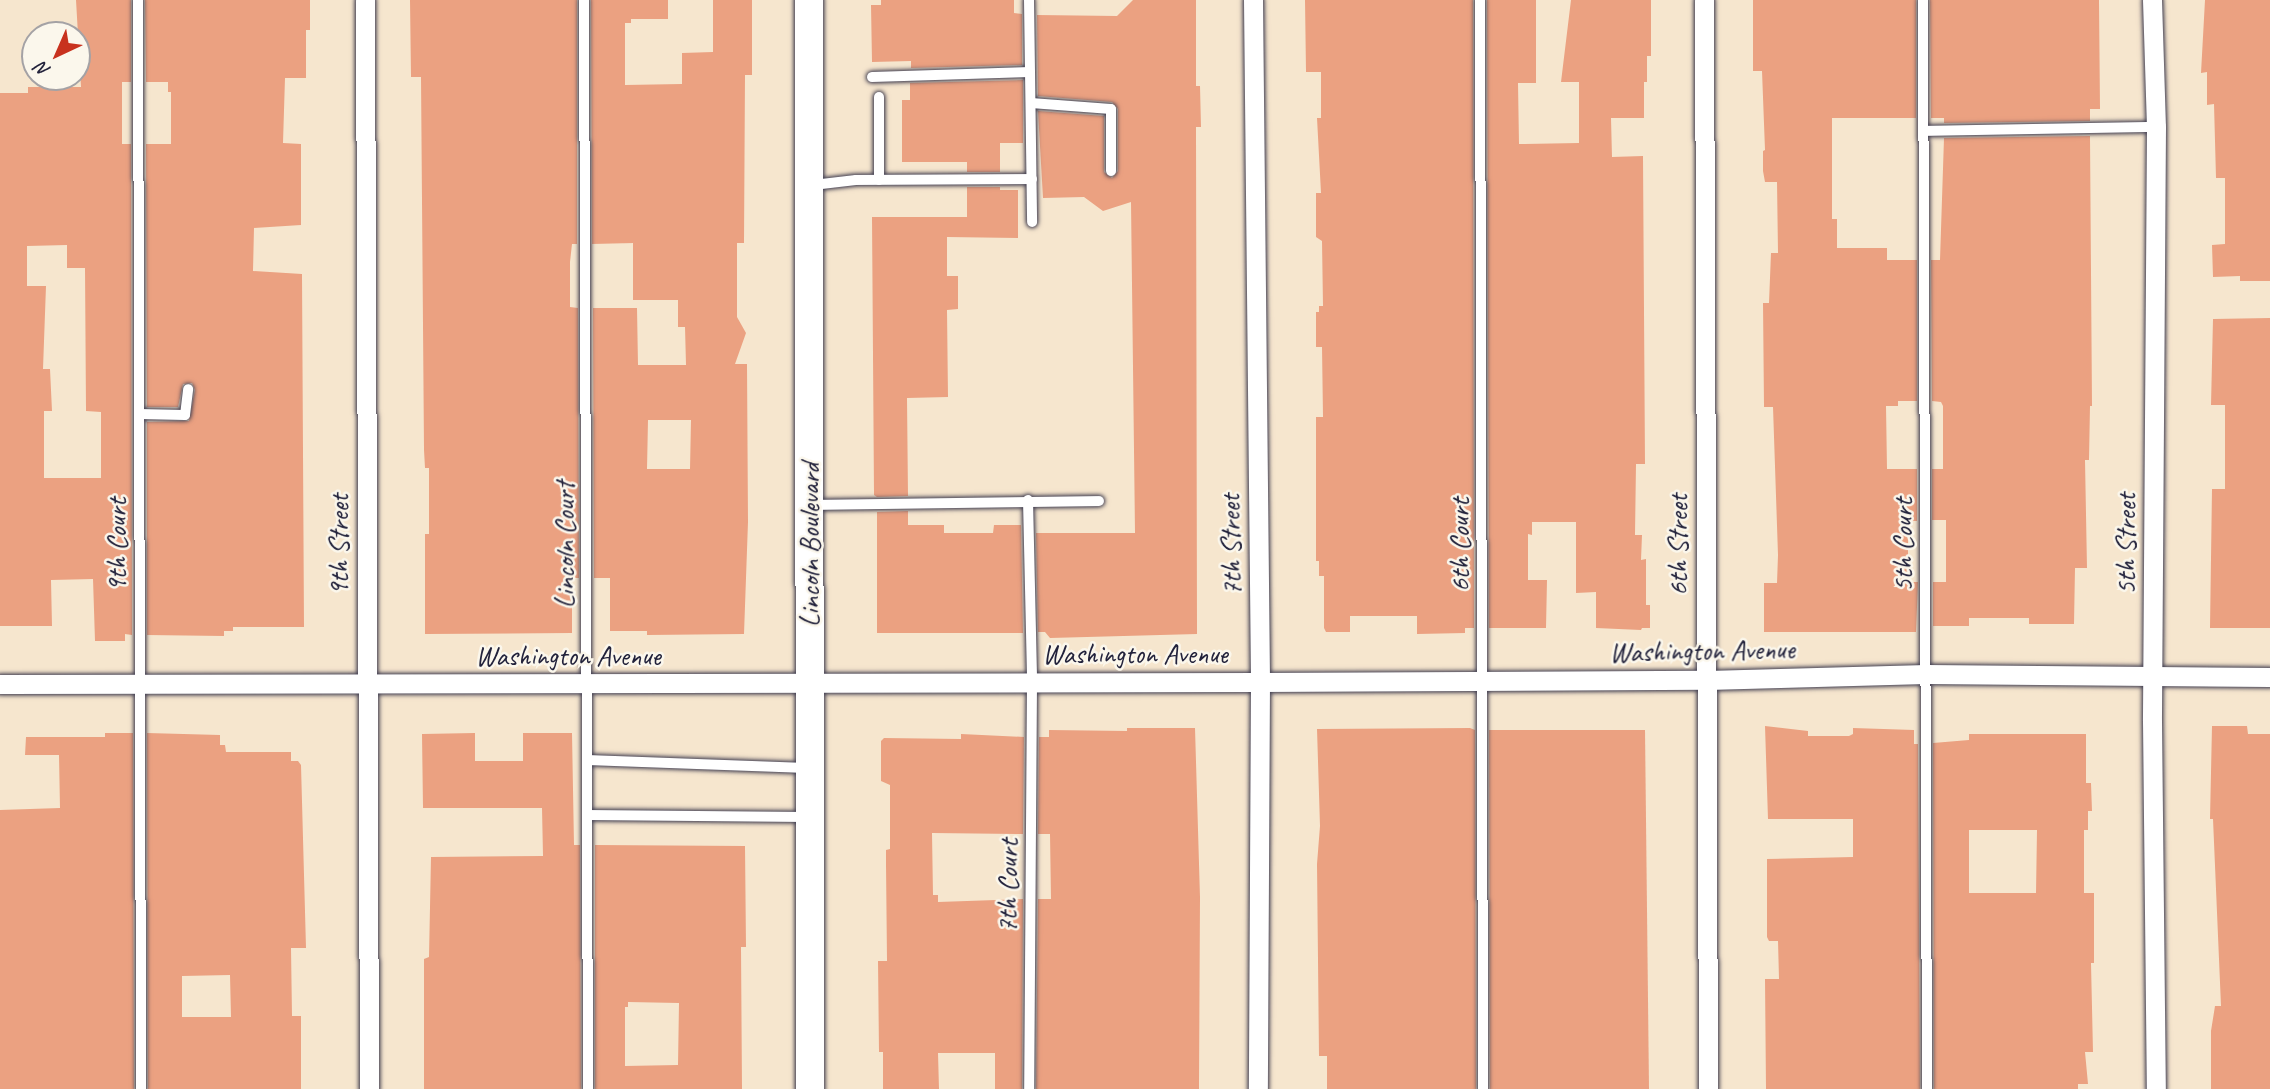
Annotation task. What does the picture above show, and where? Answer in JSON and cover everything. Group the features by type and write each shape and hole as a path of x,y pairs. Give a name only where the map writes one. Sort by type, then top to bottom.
{"street":[{"name":"9th Street","path":"365,0 369,1089"},
{"name":"Lincoln Boulevard","path":"809,0 810,1089"},
{"name":"7th Street","path":"1253,0 1260,682 1258,1089"},
{"name":"6th Street","path":"1704,0 1708,1089"},
{"name":"5th Street","path":"2152,0 2156,127 2152,677 2156,1089"},
{"name":"Washington Avenue","path":"0,684 368,686 588,682 810,684 1707,680 1926,674 2270,677"}],"lane":[{"name":"9th Court","path":"138,0 141,1089"},
{"name":"Lincoln Court","path":"584,0 588,1089"},
{"path":"1029,0 1032,222"},
{"name":"6th Court","path":"1480,0 1484,681 1483,1089"},
{"name":"5th Court","path":"1923,0 1927,1089"},
{"path":"872,77 1030,72"},
{"path":"879,97 879,180"},
{"path":"1031,103 1111,109 1111,170"},
{"path":"1924,131 2156,127"},
{"path":"809,185 879,180 1032,179"},
{"path":"139,414 186,415 188,388"},
{"name":"7th Court","path":"1028,500 1032,682 1029,1089"},
{"path":"809,505 1099,501"},
{"path":"586,760 811,768"},
{"path":"587,815 810,817"}],"building":[{"path":"76,0 131,0 131,82 122,82 122,144 131,144 132,635 125,634 125,641 95,641 93,579 51,580 52,626 0,626 0,93 91,91 91,21 77,21","holes":["67,245 67,268 85,268 86,411 101,412 101,478 44,478 44,411 52,411 50,369 43,369 46,286 27,286 27,246"]},
{"path":"145,0 310,0 310,30 306,30 306,78 285,78 283,143 301,144 301,225 254,228 253,271 302,274 304,627 233,627 233,631 224,631 224,636 147,635 147,422 189,421 195,390 192,383 183,384 178,407 147,407 146,144 171,144 171,92 168,92 168,82 146,82"},
{"path":"410,0 577,0 577,244 572,244 570,262 570,307 578,308 579,578 572,578 572,633 425,634 425,534 429,534 429,468 425,468 424,450 421,77 411,77"},
{"path":"591,0 668,0 668,19 631,19 631,23 625,23 625,85 682,84 682,53 713,52 713,0 752,0 752,75 745,75 744,243 737,243 737,317 746,333 735,364 747,364 748,522 744,634 647,635 647,631 610,631 610,578 594,578 593,308 637,308 638,365 686,365 685,327 678,327 678,300 633,300 633,243 592,244","holes":["648,420 691,420 690,469 647,469"]},
{"path":"881,0 1014,0 1014,13 1022,14 1022,65 911,68 911,61 872,62 871,5 881,5"},
{"path":"1133,0 1196,0 1196,86 1200,86 1201,127 1196,127 1197,634 1050,638 1045,632 1038,632 1036,533 1135,533 1131,202 1103,211 1084,197 1043,198 1038,111 1104,116 1104,172 1112,178 1118,171 1118,109 1112,102 1038,96 1037,15 1117,16"},
{"path":"1305,0 1473,0 1474,628 1465,628 1465,633 1417,634 1417,616 1350,616 1350,632 1326,632 1324,628 1324,576 1319,576 1319,561 1316,561 1316,417 1323,417 1322,347 1316,347 1316,312 1319,312 1319,306 1323,306 1322,241 1316,237 1316,193 1321,193 1317,118 1321,118 1321,72 1306,72"},
{"path":"1487,0 1536,0 1536,83 1518,83 1519,144 1579,143 1579,82 1561,82 1571,0 1651,0 1651,56 1647,56 1647,82 1644,82 1644,118 1611,118 1612,157 1643,156 1645,464 1636,464 1635,535 1642,535 1641,560 1646,559 1646,605 1650,605 1650,628 1596,628 1596,592 1576,593 1576,522 1532,522 1532,535 1528,534 1528,580 1547,580 1546,628 1489,628"},
{"path":"1753,0 1916,0 1916,118 1832,118 1832,219 1837,219 1837,248 1887,248 1887,260 1917,260 1917,401 1898,401 1898,406 1886,406 1887,469 1917,469 1917,521 1908,521 1908,582 1918,582 1916,632 1764,632 1764,583 1777,583 1778,555 1773,407 1764,407 1763,303 1769,303 1771,253 1778,253 1777,182 1765,182 1763,171 1765,150 1762,71 1753,71"},
{"path":"1930,0 2099,0 2100,109 2090,109 2090,121 1944,123 1944,118 1931,118"},
{"path":"2205,0 2270,0 2270,281 2240,281 2240,276 2213,277 2212,245 2225,244 2225,178 2216,178 2214,104 2207,105 2207,72 2201,73"},
{"path":"1023,80 1023,143 1000,143 1000,172 967,172 967,162 902,162 902,100 910,100 910,83"},
{"path":"2090,136 2092,406 2089,460 2085,460 2087,568 2075,568 2074,624 2029,624 2029,618 1969,618 1969,626 1933,626 1933,582 1946,582 1946,520 1932,520 1932,469 1943,469 1943,406 1941,402 1932,401 1931,260 1940,260 1944,138"},
{"path":"967,187 1018,190 1018,238 947,237 947,276 958,276 958,309 947,310 948,397 907,398 908,496 877,497 874,495 872,217 967,217"},
{"path":"2270,318 2270,628 2210,628 2212,489 2225,489 2225,405 2211,405 2213,319"},
{"path":"908,511 908,525 944,525 944,533 993,533 994,525 1021,525 1023,633 877,633 877,512"},
{"path":"1765,726 1808,731 1808,736 1849,736 1853,734 1853,728 1914,730 1914,744 1918,744 1920,1089 1766,1089 1765,979 1779,979 1778,941 1769,941 1767,937 1767,859 1853,857 1853,819 1768,819"},
{"path":"2212,726 2247,726 2248,734 2270,734 2270,1089 2211,1089 2211,1031 2215,1006 2221,1006 2213,819 2210,819"},
{"path":"1127,728 1195,728 1200,897 1199,1089 1036,1089 1038,899 1051,899 1050,834 1038,834 1039,737 1049,737 1049,730 1127,731"},
{"path":"1317,729 1475,730 1476,1089 1327,1089 1327,1056 1319,1056 1317,864 1320,826"},
{"path":"1489,730 1645,730 1649,1089 1490,1089"},
{"path":"105,733 133,733 134,1089 0,1089 0,810 60,808 59,755 25,755 26,737 105,737"},
{"path":"147,733 220,735 220,745 225,745 226,752 291,752 291,761 298,761 301,765 306,948 291,948 292,1016 301,1016 301,1089 148,1089","holes":["230,975 231,1017 182,1017 182,976"]},
{"path":"475,733 475,761 523,761 523,733 572,733 574,845 580,845 581,1089 424,1089 424,959 429,957 431,857 543,856 542,808 423,808 422,734"},
{"path":"961,734 1024,737 1023,834 932,833 933,895 938,895 938,902 1023,899 1022,1089 995,1089 995,1053 938,1053 939,1089 883,1089 883,1052 879,1052 878,961 887,961 886,850 890,849 890,785 881,781 881,741 884,738 961,739"},
{"path":"1969,734 2086,734 2086,783 2091,783 2092,811 2088,811 2088,830 2084,830 2084,893 2094,893 2094,963 2091,963 2093,1052 2085,1052 2088,1084 2078,1084 2078,1089 1934,1089 1933,743 1969,740","holes":["1969,830 2037,830 2036,893 1969,893"]},
{"path":"595,845 745,846 746,947 741,947 742,1089 595,1089","holes":["628,1002 679,1003 678,1065 625,1066 625,1007 628,1007"]}]}
